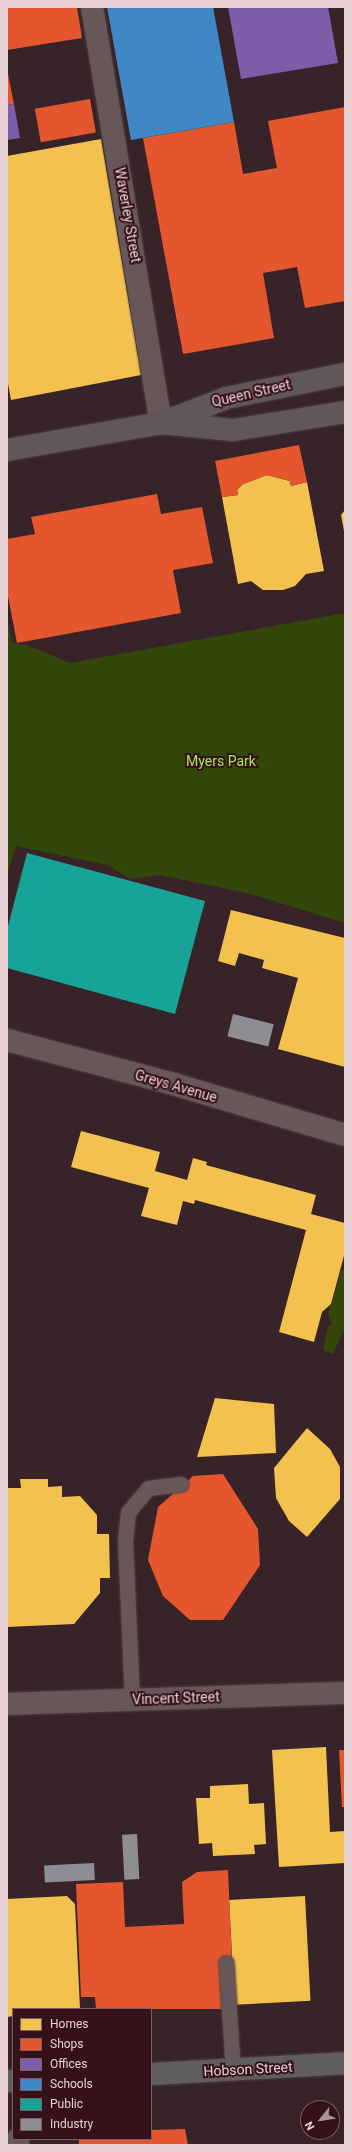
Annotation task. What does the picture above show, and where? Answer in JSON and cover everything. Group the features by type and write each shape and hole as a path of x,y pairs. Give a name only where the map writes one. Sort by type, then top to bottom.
{"main road":[{"name":"Queen Street","path":"7,450 161,423 226,398 345,374"},
{"name":"Queen Street","path":"161,423 233,430 345,412"},
{"name":"Hobson Street","path":"152,2074 345,2063"}],"street":[{"name":"Waverley Street","path":"92,7 161,423"},
{"name":"Greys Avenue","path":"7,1040 170,1083 345,1135"},
{"name":"Vincent Street","path":"7,1704 345,1693"}],"lane":[{"path":"132,1700 125,1536 128,1512 148,1488 181,1484"},
{"path":"226,1963 233,2070"}],"green space":[{"name":"Myers Park","path":"345,613 345,923 251,894 160,875 131,879 107,865 16,846 7,875 7,618 12,643 27,645 70,663"},
{"path":"342,1269 345,1271 345,1327 333,1354 323,1350 328,1326 332,1323 328,1315"}],"building: Homes":[{"path":"101,139 141,375 11,400 7,378 7,156"},
{"path":"267,475 290,481 291,486 307,482 324,571 306,574 295,586 283,590 263,590 251,581 238,584 222,497 238,495 237,490 243,484"},
{"path":"345,510 345,531 344,531 341,515"},
{"path":"231,910 345,938 345,1067 278,1049 298,978 262,968 264,960 239,953 235,966 218,961"},
{"path":"81,1131 160,1152 155,1171 187,1180 193,1158 207,1162 206,1165 316,1195 311,1214 345,1223 345,1252 331,1304 322,1312 314,1342 279,1332 306,1230 195,1200 194,1204 183,1201 177,1225 141,1216 149,1188 71,1167"},
{"path":"215,1398 274,1404 276,1453 197,1457"},
{"path":"307,1428 330,1449 340,1467 340,1499 307,1537 289,1521 276,1498 274,1468"},
{"path":"20,1479 48,1479 48,1487 62,1486 62,1497 80,1496 97,1515 97,1534 109,1534 110,1578 100,1578 100,1593 74,1624 7,1627 7,1488 21,1488"},
{"path":"326,1747 330,1832 345,1831 345,1863 279,1867 272,1750"},
{"path":"248,1784 249,1804 264,1803 266,1844 254,1845 255,1854 213,1856 212,1843 199,1844 196,1798 210,1798 210,1786"},
{"path":"67,1896 75,1904 80,2008 12,2008 12,2016 7,2017 7,1899"},
{"path":"305,1896 310,2001 235,2005 229,1900"}],"building: Shops":[{"path":"7,7 77,7 82,38 7,50"},
{"path":"7,69 14,104 7,105"},
{"path":"90,99 96,132 41,142 35,109"},
{"path":"345,107 345,301 305,308 297,267 263,273 274,338 183,354 143,138 234,122 243,174 277,168 268,121"},
{"path":"299,445 307,482 291,486 290,481 267,475 243,484 237,490 238,495 222,497 215,461"},
{"path":"157,494 161,514 202,507 213,563 173,570 181,613 17,643 7,591 7,539 35,534 31,517"},
{"path":"223,1474 258,1529 260,1565 223,1620 190,1620 163,1596 148,1560 158,1507 193,1476"},
{"path":"339,1750 345,1750 345,1807 342,1807"},
{"path":"228,1870 232,1962 223,2009 96,2008 95,1997 81,1997 76,1884 123,1882 125,1927 184,1924 182,1882 197,1872"},
{"path":"185,2129 188,2145 79,2145 79,2140 152,2140 152,2130"}],"building: Offices":[{"path":"228,7 328,7 338,63 241,79"},
{"path":"14,104 20,138 7,140 7,105"}],"building: Schools":[{"path":"107,7 213,7 234,122 131,140"}],"building: Public":[{"path":"27,853 205,901 175,1014 7,968 7,930"}],"building: Industry":[{"path":"233,1014 274,1024 268,1046 227,1036"},
{"path":"137,1834 139,1879 124,1880 122,1835"},
{"path":"94,1863 95,1880 45,1883 44,1866"}]}
